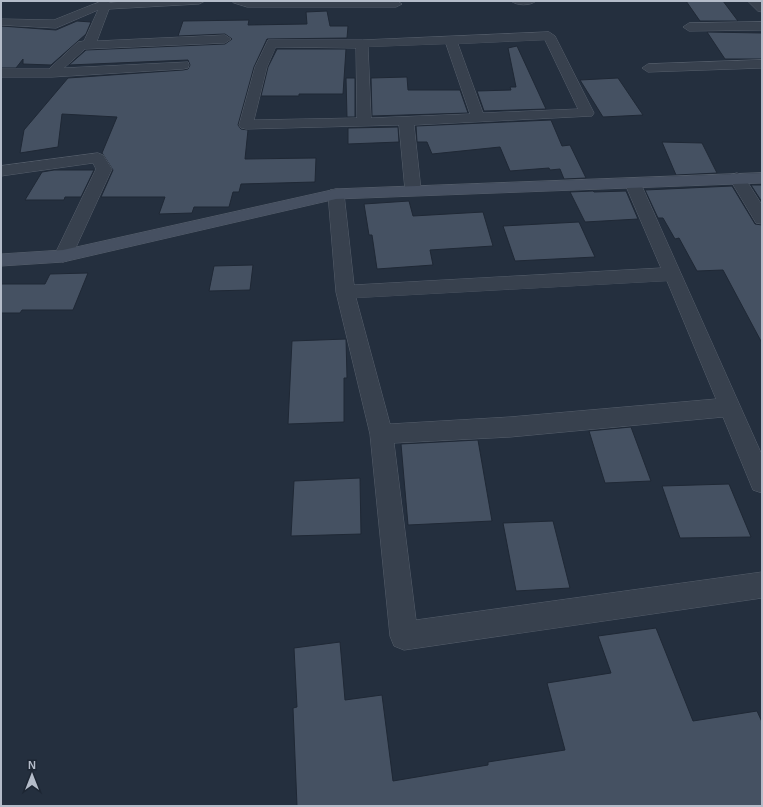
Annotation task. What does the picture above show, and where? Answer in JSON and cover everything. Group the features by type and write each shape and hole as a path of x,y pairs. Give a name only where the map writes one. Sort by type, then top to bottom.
{"street":[{"path":"1,22 56,24 104,4 199,1"},
{"path":"238,1 247,4 396,4"},
{"path":"517,1 530,1"},
{"path":"754,1 762,9"},
{"path":"88,45 104,4"},
{"path":"689,27 762,26"},
{"path":"549,36 587,113 364,123 246,125 261,67 272,43 362,44 549,36"},
{"path":"52,73 82,45 225,39"},
{"path":"451,40 478,118"},
{"path":"362,44 364,123"},
{"path":"648,68 762,64"},
{"path":"1,73 52,73 183,65"},
{"path":"406,121 414,190"},
{"path":"1,171 98,158 104,169 63,256"},
{"path":"737,178 762,219"},
{"path":"1,260 63,256 336,194 762,178"},
{"path":"633,184 762,482"},
{"path":"336,194 345,292 381,434 404,636 762,585"},
{"path":"345,292 673,274"},
{"path":"381,434 510,427 729,407"}],"building":[{"path":"686,1 723,1 738,21 700,21"},
{"path":"327,11 330,26 348,26 347,38 267,39 254,67 238,125 241,129 248,130 245,159 316,158 315,182 241,184 239,192 233,192 229,207 194,207 192,213 159,214 165,197 101,197 113,170 102,153 117,117 62,114 58,147 20,153 24,130 68,78 183,70 188,69 190,65 188,60 69,65 86,50 225,44 232,39 225,34 178,36 183,21 249,20 248,25 307,24 306,12"},
{"path":"77,21 91,22 86,34 51,65 23,64 23,59 16,68 1,68 1,26 56,30"},
{"path":"707,32 762,33 762,59 725,59"},
{"path":"517,46 546,109 484,111 477,91 511,90 510,87 516,87 508,48"},
{"path":"277,49 346,49 343,94 261,96 268,67"},
{"path":"407,77 408,90 460,90 468,113 372,116 371,78"},
{"path":"346,78 355,78 355,117 347,117"},
{"path":"618,78 643,115 603,117 580,80"},
{"path":"551,120 562,146 570,145 586,178 564,179 560,169 550,170 549,168 510,171 500,147 432,154 427,142 417,142 416,126"},
{"path":"398,127 399,142 348,144 348,128"},
{"path":"662,142 702,143 717,173 676,175"},
{"path":"54,170 94,170 81,197 65,197 64,200 25,200 42,172"},
{"path":"751,185 762,185 762,202"},
{"path":"732,186 755,224 762,225 762,343 723,270 697,271 679,238 675,239 663,218 658,218 645,190"},
{"path":"626,191 638,219 585,222 570,192"},
{"path":"409,201 413,216 483,212 493,246 430,250 433,265 377,269 372,235 369,235 364,204"},
{"path":"579,222 595,257 515,261 503,226"},
{"path":"253,265 250,290 209,291 214,266"},
{"path":"88,273 73,310 22,310 20,313 1,313 1,284 45,284 50,274"},
{"path":"346,339 347,378 344,378 344,422 288,424 292,341"},
{"path":"631,427 651,481 605,483 589,431"},
{"path":"478,440 492,521 408,525 401,444"},
{"path":"360,478 361,534 291,536 294,481"},
{"path":"729,484 751,537 680,538 662,486"},
{"path":"553,521 570,588 516,591 503,523"},
{"path":"656,628 693,721 757,711 762,722 762,806 297,806 293,708 297,707 294,648 340,642 345,700 382,695 393,781 488,765 488,762 565,750 547,683 611,673 598,636"}]}
